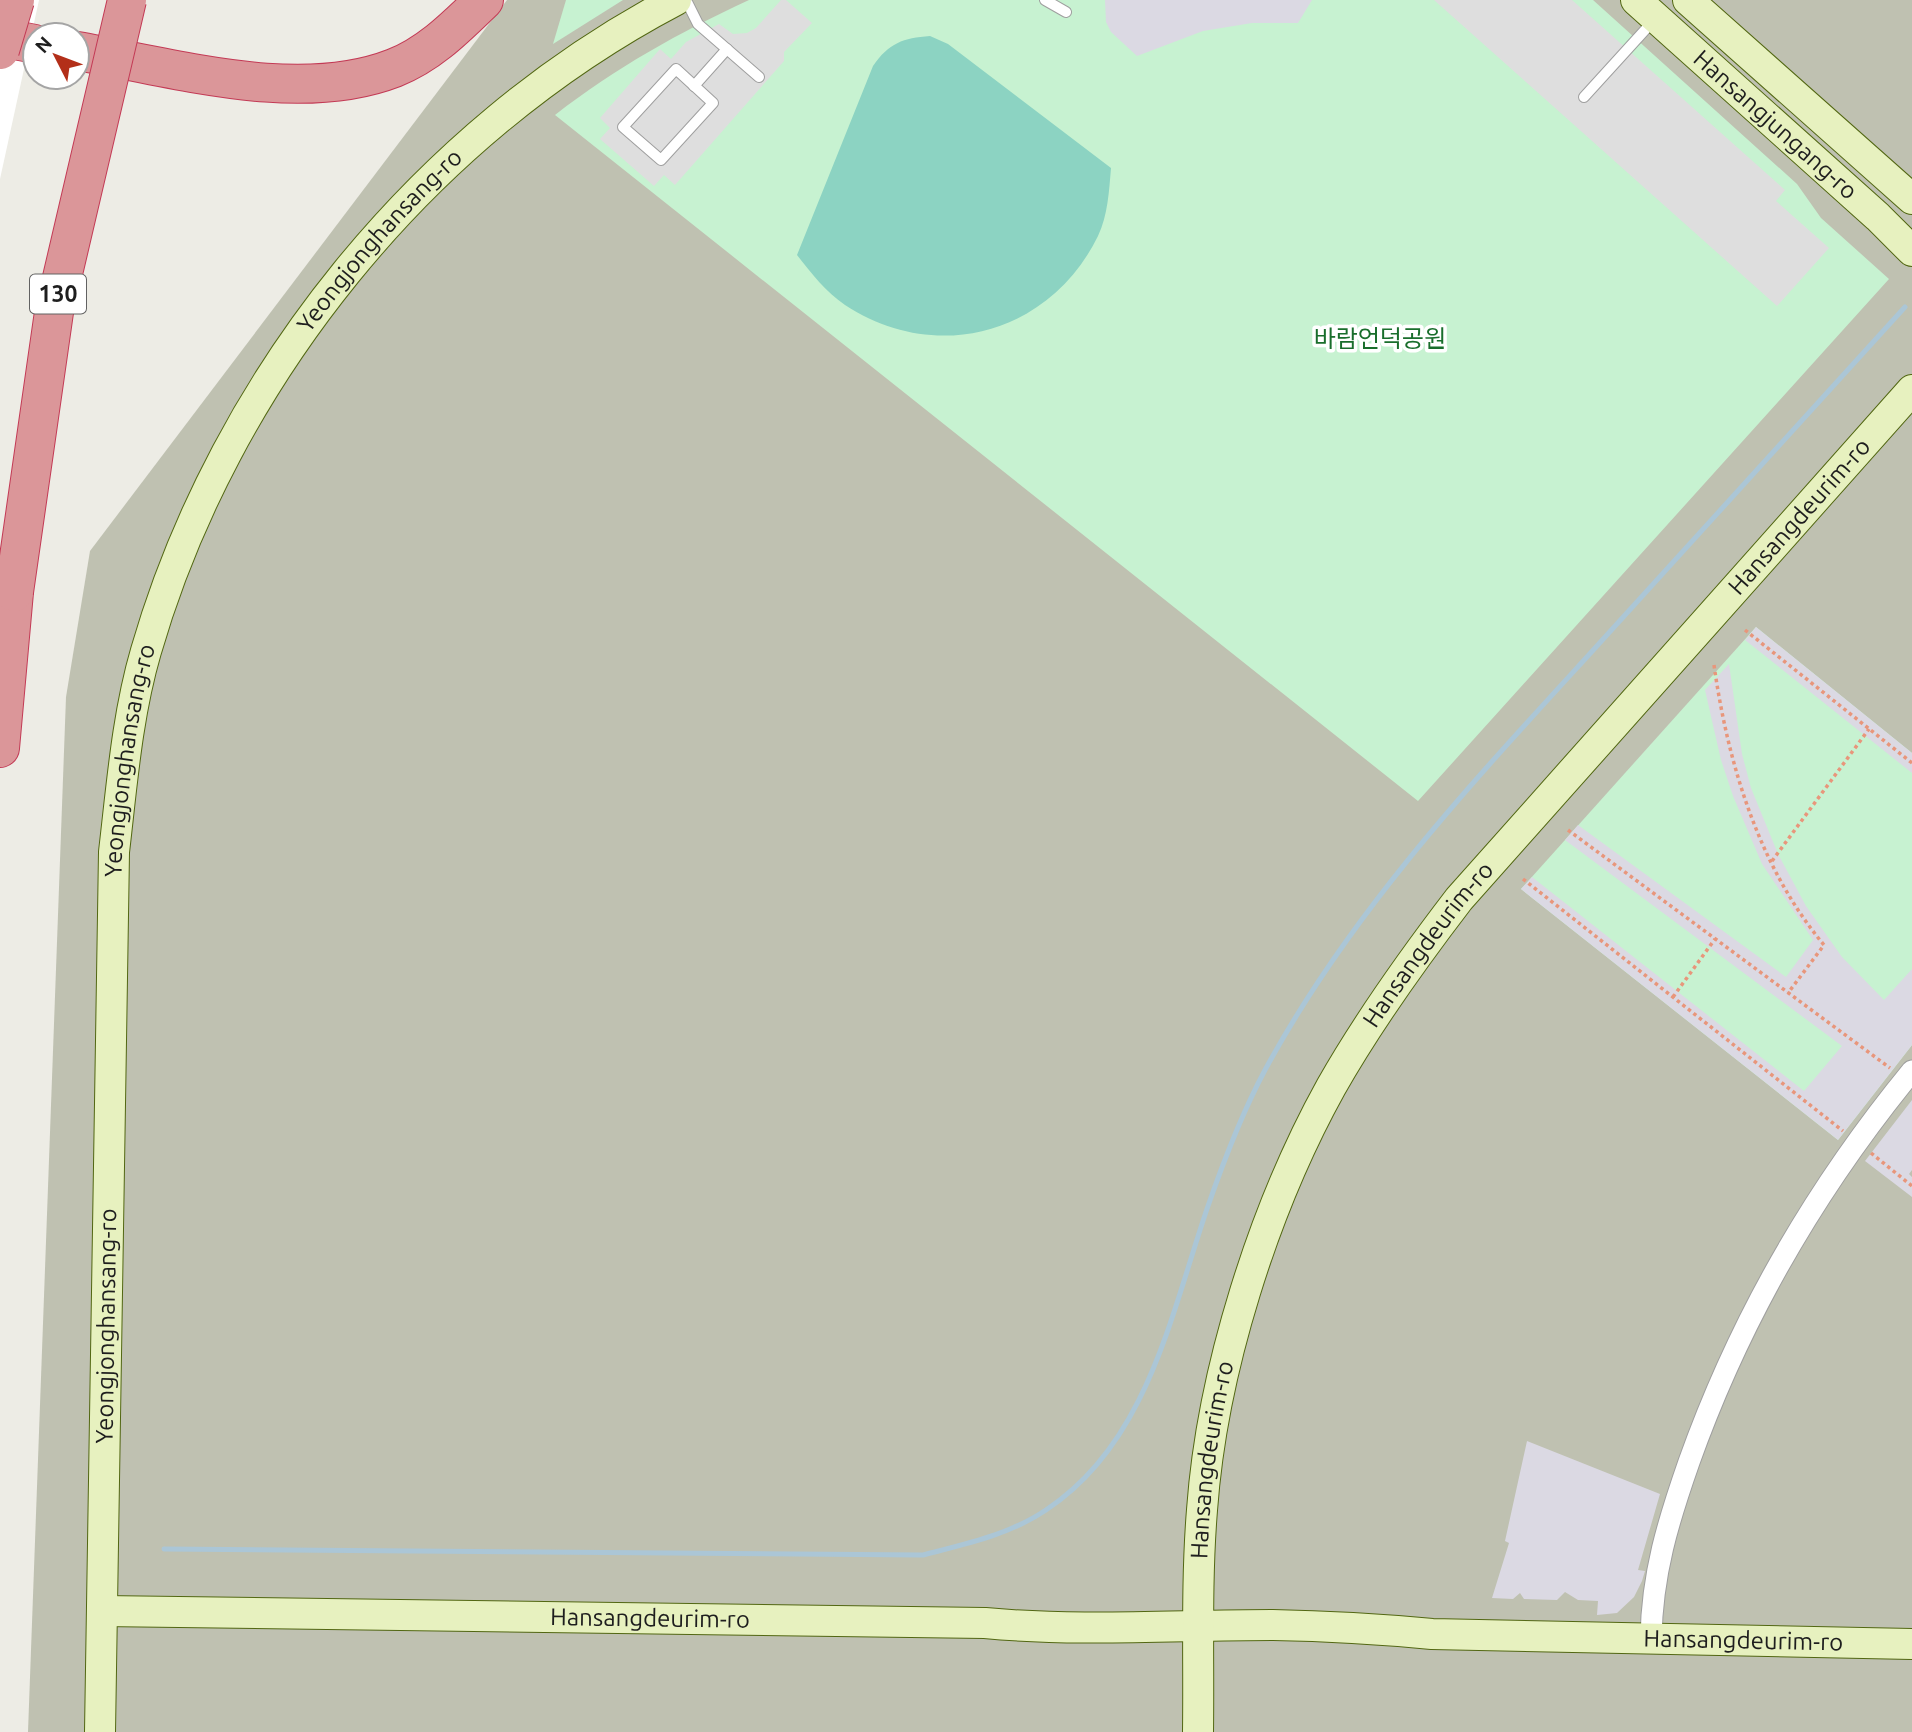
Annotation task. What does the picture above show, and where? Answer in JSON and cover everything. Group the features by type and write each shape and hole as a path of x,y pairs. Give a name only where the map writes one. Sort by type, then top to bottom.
{"highway":[{"path":"0,50 15,0"},
{"name":"130","path":"0,748 14,592 54,312 127,0"},
{"path":"91,53 238,79 330,85 395,68 444,38 484,0"},
{"path":"0,37 21,41"}],"street":[{"name":"Yeongjonghansang-ro","path":"100,1732 114,852 129,725 146,653 167,585 217,468 248,410 305,326 349,271 423,188 503,114 563,67 632,23 676,0"},
{"name":"Hansangjungang-ro","path":"1688,0 1912,199"},
{"name":"Hansangjungang-ro","path":"1646,9 1878,217 1912,251"},
{"name":"Hansangdeurim-ro","path":"1198,1732 1197,1628 1202,1508 1220,1393 1259,1250 1291,1171 1331,1088 1398,978 1459,899 1912,390"},
{"path":"1651,1638 1656,1570 1668,1527 1709,1409 1741,1336 1779,1262 1903,1071"},
{"name":"Hansangdeurim-ro","path":"102,1611 1197,1628 1272,1625 1363,1628 1432,1634 1912,1644"}],"lane":[{"path":"686,0 698,24 759,78"},
{"path":"1045,0 1066,12"},
{"path":"1584,97 1646,9"},
{"path":"694,86 727,49"},
{"path":"676,69 694,86 713,103 661,160 624,127 676,69"}],"path":[{"path":"1745,630 1912,763"},
{"path":"1714,664 1742,794 1772,861 1801,912 1824,945 1788,993"},
{"path":"1772,861 1869,729"},
{"path":"1567,830 1788,993 1903,1071"},
{"path":"1523,879 1846,1134"},
{"path":"1673,997 1715,939"},
{"path":"1867,1150 1912,1186"}],"shaded area":[{"path":"507,0 1912,0 1912,1732 28,1732 66,697 90,551"},
{"path":"781,0 786,0 812,23 784,52 784,61 675,185 664,175 654,186 600,139 610,128 600,118 660,49 671,59 686,42 719,24 733,34 747,33 756,28"},
{"path":"1105,0 1312,0 1298,23 1252,23 1203,31 1137,56 1111,32 1106,22"},
{"path":"1434,0 1572,0 1785,190 1776,201 1829,248 1777,306"},
{"path":"1756,627 1912,753 1912,773 1745,640"},
{"path":"1729,664 1742,754 1751,788 1778,854 1806,906 1842,957 1884,1000 1912,969 1912,1045 1838,1140 1521,889 1532,877 1804,1091 1842,1046 1565,840 1578,825 1786,977 1813,940 1762,864 1721,760 1705,690"},
{"path":"1912,1100 1912,1170 1909,1174 1912,1177 1912,1197 1865,1161"},
{"path":"1527,1441 1660,1494 1638,1570 1645,1571 1642,1581 1634,1597 1617,1613 1597,1615 1598,1601 1578,1600 1565,1592 1557,1600 1524,1599 1520,1593 1513,1599 1492,1598 1509,1543 1505,1541"}],"green space":[{"path":"566,0 623,0 553,44"},
{"name":"바람언덕공원","path":"749,0 1593,0 1797,184 1821,218 1889,279 1418,801 555,115 649,52"},
{"path":"930,36 948,44 1111,168 1104,220 1098,236 1077,270 1051,297 1021,317 988,330 952,335 916,333 880,323 845,305 819,282 797,255 873,66 897,43"},
{"path":"1756,627 1912,753 1912,1045 1838,1140 1521,889"}],"pier":[{"path":"0,0 39,0 34,21 21,21 21,83 0,179"}],"waterway":[{"path":"164,1549 923,1555 1002,1532 1046,1510 1081,1482 1109,1449 1132,1413 1167,1332 1208,1206 1241,1120 1265,1070 1334,959 1372,906 1454,805 1905,307"}]}
